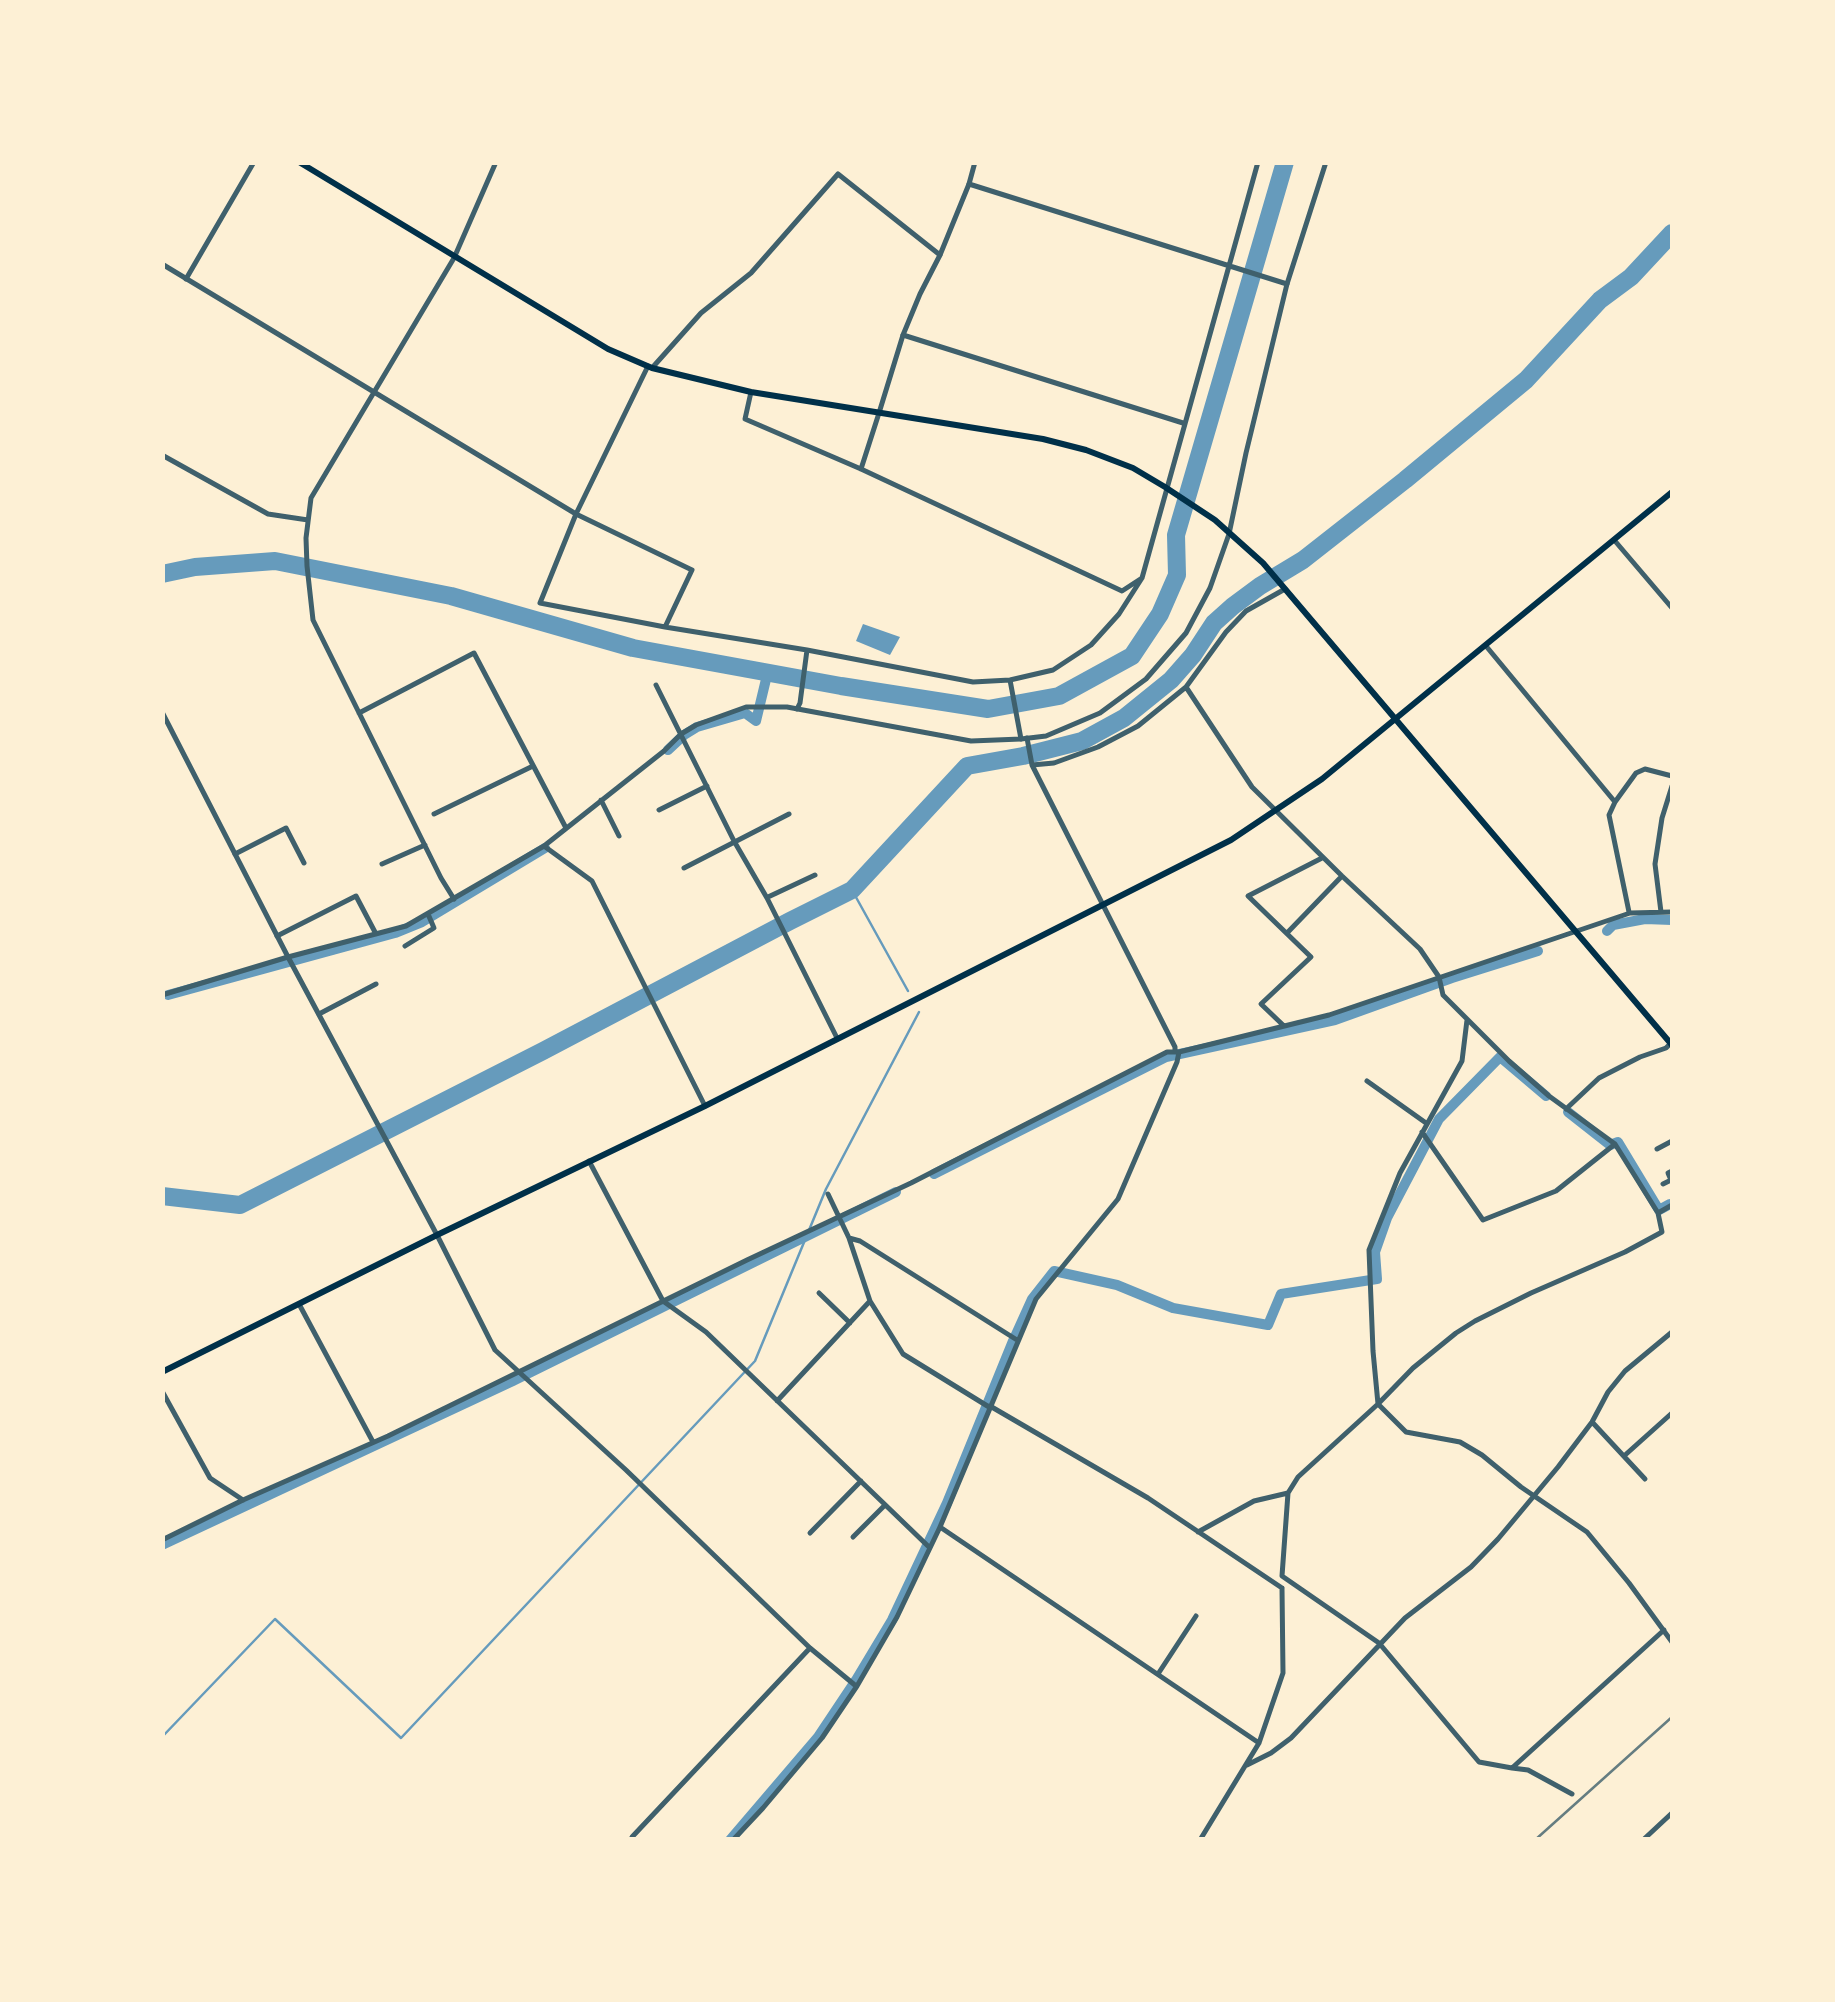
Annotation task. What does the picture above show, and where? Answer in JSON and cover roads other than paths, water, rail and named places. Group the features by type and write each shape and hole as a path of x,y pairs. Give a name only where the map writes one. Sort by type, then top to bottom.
{"main road":[{"path":"299,162 608,349 650,367 751,392 1042,438 1133,468 1166,487 1215,520 1263,562 1672,1044"},
{"path":"162,1372 705,1106 1232,840 1322,779 1672,492"}],"street":[{"path":"186,279 254,162"},
{"path":"454,899 313,620 306,538 310,498 454,258 496,162"},
{"path":"861,469 904,335 970,184 975,162"},
{"path":"940,255 838,174 751,273 701,313 650,367 576,514 540,603 973,682 1010,680 1053,670 1092,645 1120,614 1142,578 1258,162"},
{"path":"162,994 406,926 544,846 681,734 746,708 799,706 971,741 1046,736 1100,713 1146,679 1186,633 1210,588 1229,534 1287,284 1326,162"},
{"path":"970,184 1287,284"},
{"path":"162,264 576,514 692,570 664,627"},
{"path":"904,335 1184,423"},
{"path":"751,392 745,419 1122,591 1142,578"},
{"path":"162,455 268,514 308,520"},
{"path":"1615,540 1672,608"},
{"path":"1032,766 1054,763 1098,747 1138,726 1186,687 1226,632 1246,612 1285,589"},
{"path":"1486,646 1615,802"},
{"path":"799,706 807,652"},
{"path":"359,713 474,653 566,828"},
{"path":"736,1839 822,1738 897,1618 940,1527 1036,1299 1118,1199 1177,1062 1175,1047 1032,766 1010,680"},
{"path":"656,685 837,1038"},
{"path":"1186,687 1252,787 1420,949 1440,977 1443,995 1509,1061 1615,1144 1658,1213 1662,1232 1456,1334 1413,1368 1298,1477 1288,1493 1282,1576 1283,1673 1259,1742 1200,1840"},
{"path":"162,712 495,1350 810,1648 856,1686"},
{"path":"434,814 533,766"},
{"path":"1630,913 1609,815 1636,773 1645,769 1672,776"},
{"path":"659,810 707,786"},
{"path":"1662,912 1656,864 1662,818 1672,786"},
{"path":"601,800 618,836"},
{"path":"684,868 789,814"},
{"path":"235,854 286,828 304,864"},
{"path":"382,864 425,844"},
{"path":"544,846 592,881 705,1106"},
{"path":"1284,1026 1261,1004 1312,956 1248,896 1322,858"},
{"path":"767,898 815,875"},
{"path":"1288,932 1342,876"},
{"path":"277,936 356,896 376,934"},
{"path":"162,1540 838,1218 1167,1052 1329,1015 1630,913 1672,912"},
{"path":"405,946 434,928 428,914"},
{"path":"319,1014 376,984"},
{"path":"1467,1020 1462,1061 1400,1172 1369,1250 1378,1404 1406,1432 1460,1442 1482,1455 1587,1532 1672,1642"},
{"path":"1566,1109 1599,1078 1672,1044"},
{"path":"1368,1081 1426,1123"},
{"path":"1422,1132 1483,1220 1556,1191 1615,1144"},
{"path":"1657,1148 1672,1141"},
{"path":"589,1162 663,1301 706,1332 930,1548"},
{"path":"1662,1184 1671,1180 1668,1173 1672,1171"},
{"path":"828,1194 849,1238 870,1302 904,1354 1148,1498 1282,1588"},
{"path":"1658,1213 1672,1205"},
{"path":"849,1238 860,1240 1017,1340"},
{"path":"820,1293 850,1322"},
{"path":"777,1401 870,1302"},
{"path":"298,1304 374,1442"},
{"path":"1247,1765 1271,1754 1291,1738 1405,1618 1471,1568 1592,1422 1625,1371 1672,1332"},
{"path":"162,1391 210,1478 243,1500"},
{"path":"1624,1456 1672,1413"},
{"path":"1592,1422 1645,1479"},
{"path":"810,1533 861,1481"},
{"path":"1198,1532 1254,1501 1288,1493"},
{"path":"853,1537 886,1505"},
{"path":"940,1527 1259,1742"},
{"path":"1282,1576 1380,1644 1480,1762 1528,1770 1572,1794"},
{"path":"1158,1674 1196,1616"},
{"path":"1512,1768 1664,1630"},
{"path":"632,1837 810,1648"},
{"path":"1642,1840 1672,1813"}],"water":[{"path":"863,624 900,637 890,655 856,641"}],"waterway":[{"path":"162,574 195,567 275,561 451,596 633,648 841,686 988,709 1059,696 1132,656 1160,614 1177,575 1176,535 1285,162"},
{"path":"162,1196 240,1205 852,890 967,766 1082,741 1124,718 1171,680 1214,623 1233,606 1303,560 1526,380 1600,300 1631,277 1672,233"},
{"path":"668,750 697,727 745,713 756,721 768,671"},
{"path":"168,995 395,933 422,922 545,848"},
{"path":"852,890 908,991"},
{"path":"1607,931 1613,925 1645,919 1672,920"},
{"path":"934,1174 1166,1057 1335,1020 1538,951"},
{"path":"162,1737 275,1619 401,1738 755,1361 826,1189 919,1012"},
{"path":"730,1840 818,1737 892,1620 947,1503 1032,1299 1054,1271 1117,1285 1173,1308 1268,1325 1281,1294 1377,1279 1375,1252 1387,1218 1439,1119 1500,1057 1546,1096"},
{"path":"1568,1112 1610,1145 1618,1142 1659,1210 1670,1204"},
{"path":"162,1545 513,1381 896,1192"}],"railway":[{"path":"1535,1840 1672,1717"}]}
